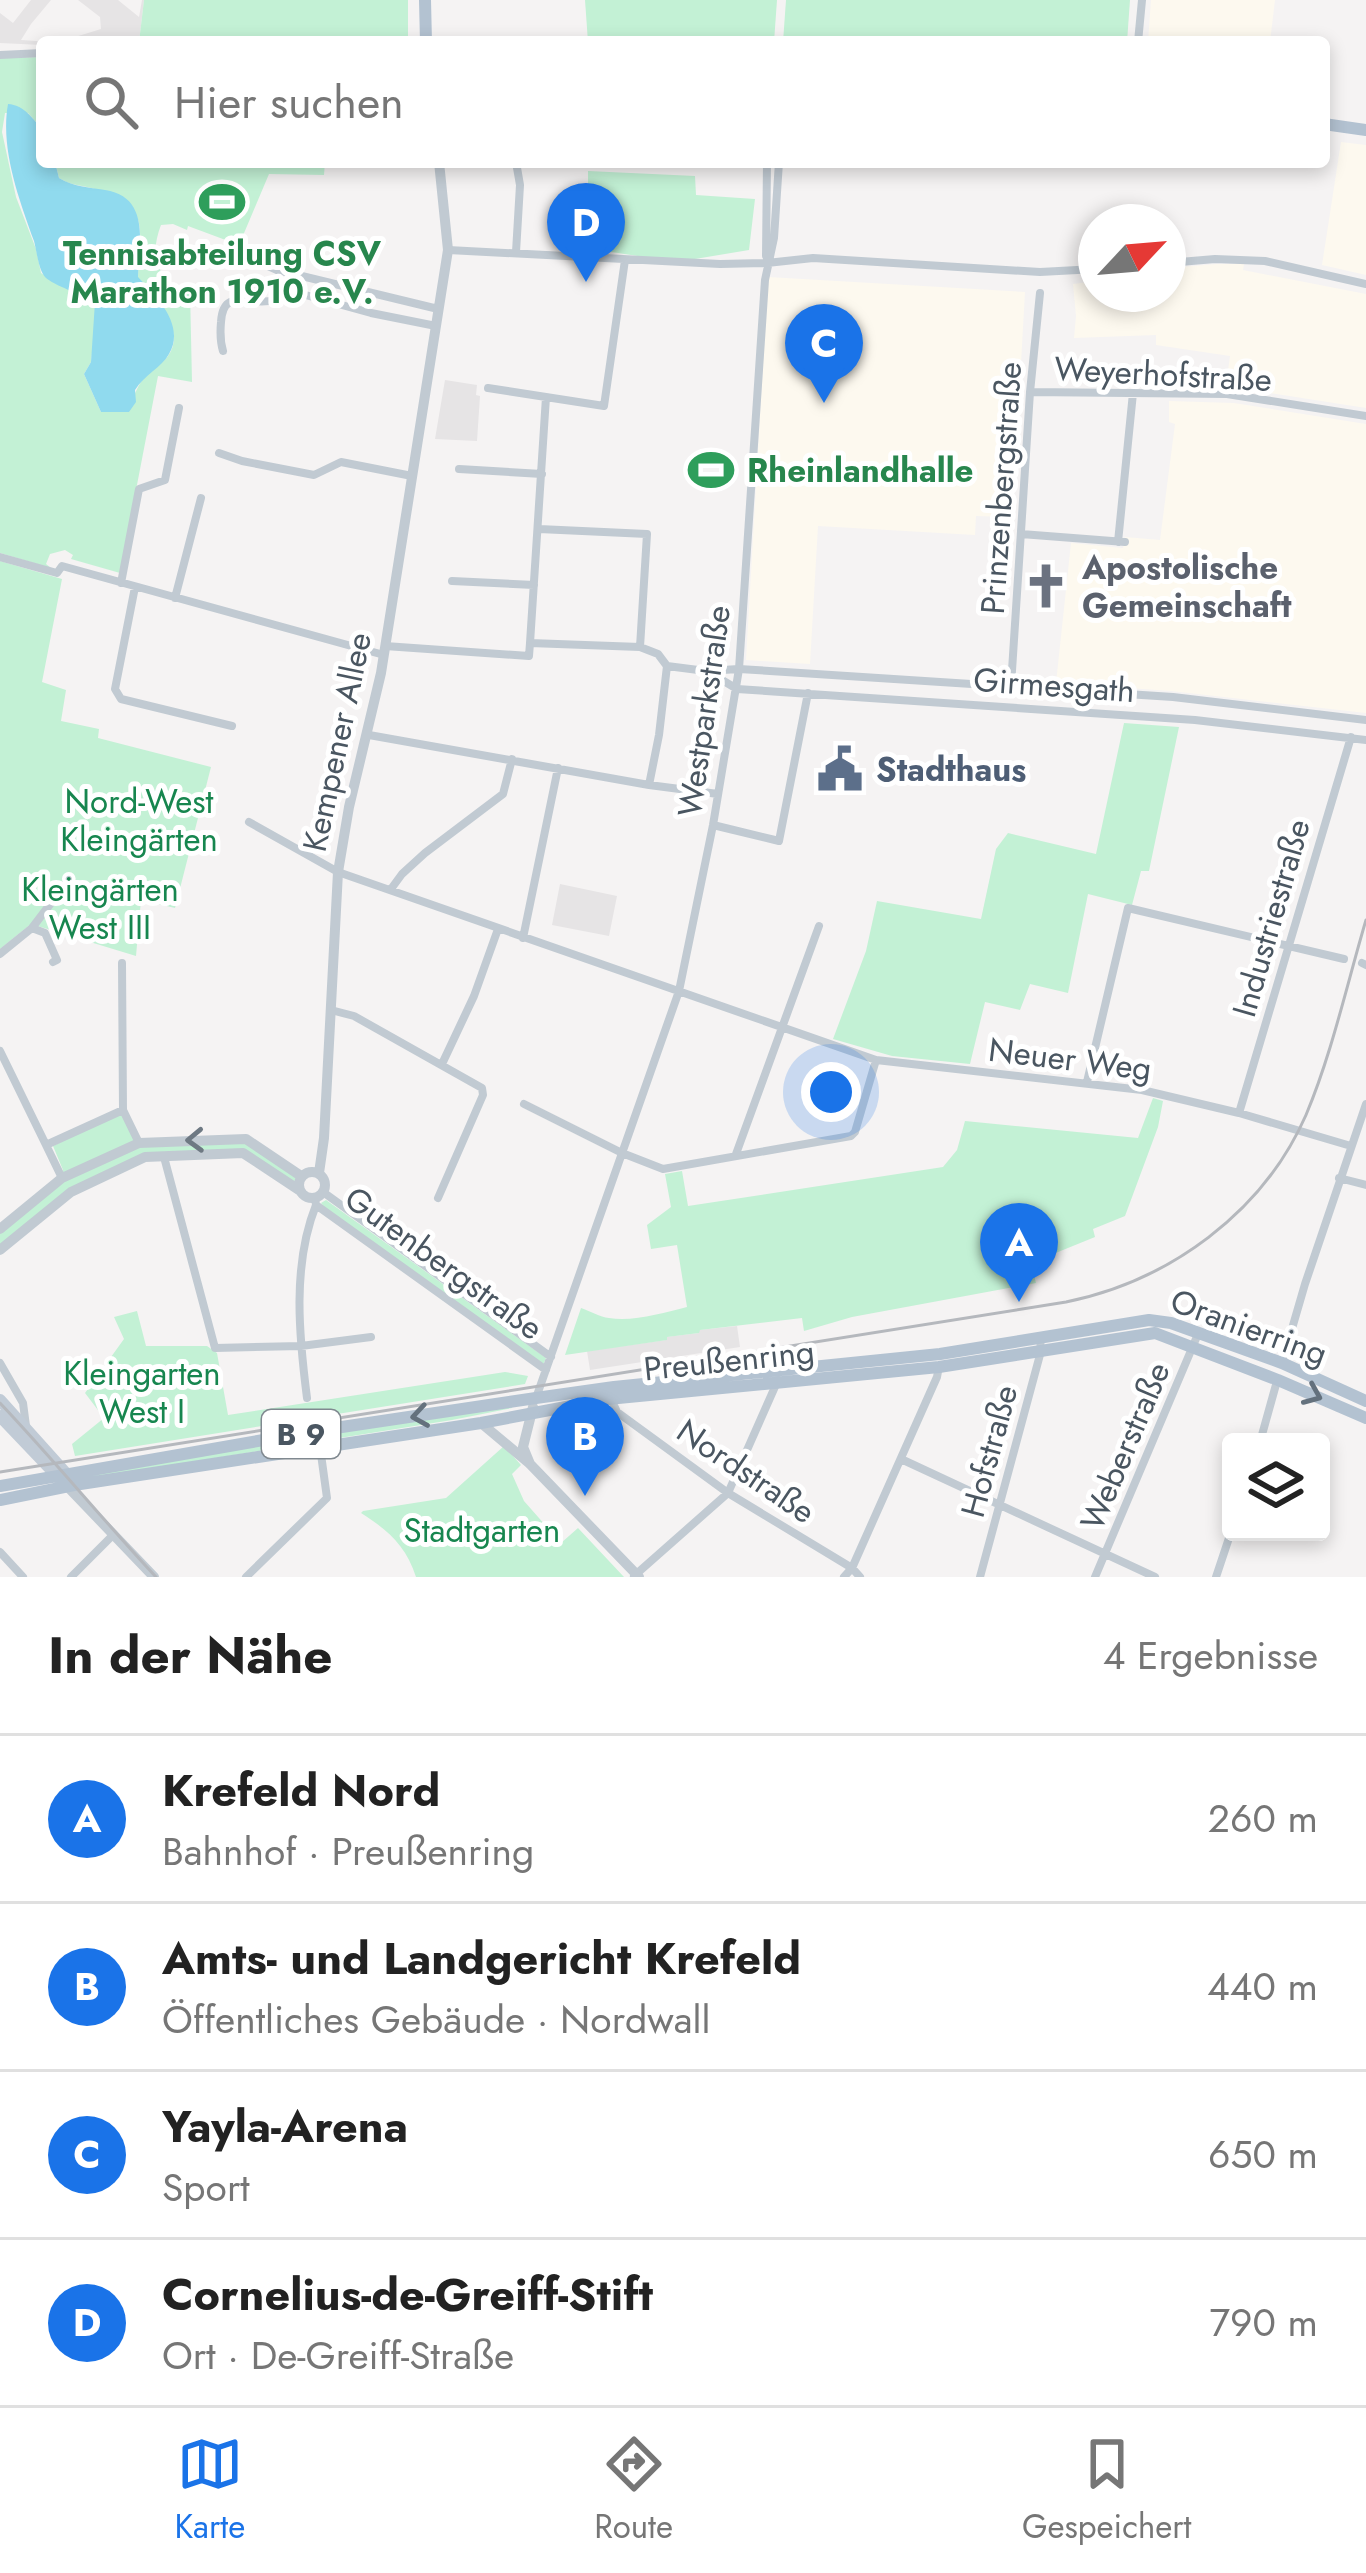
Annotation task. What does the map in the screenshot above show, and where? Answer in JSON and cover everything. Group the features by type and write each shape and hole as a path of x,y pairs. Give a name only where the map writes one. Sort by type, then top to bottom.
{"main road":[{"path":"425,0 426,36"},
{"path":"1330,125 1366,130"},
{"name":"Oranierring","path":"1041,1344 1155,1334 1196,1340 1282,1363 1366,1401"},
{"name":"Oranierring","path":"1196,1340 1366,1418"},
{"name":"Preußenring","path":"66,1480 314,1431 536,1398 939,1360 1041,1344"},
{"name":"Preußenring","path":"66,1480 320,1447 779,1375"},
{"path":"0,1400 66,1480"},
{"path":"0,1416 66,1480"},
{"name":"B 9","path":"0,1486 66,1480"},
{"name":"B 9","path":"0,1500 66,1480"}],"street":[{"path":"1139,36 1142,0"},
{"path":"0,55 36,53"},
{"name":"Kempener Allee","path":"319,1173 338,872 385,651 448,250 440,168"},
{"path":"516,252 517,168"},
{"name":"Westparkstraße","path":"536,1398 679,991 713,825 740,669 766,263 767,168"},
{"name":"Westparkstraße","path":"766,263 774,238 778,168"},
{"path":"448,250 625,260 766,263 813,258 1040,272 1078,270"},
{"path":"488,388 604,406 625,260"},
{"path":"1186,261 1265,261 1366,284"},
{"path":"259,262 441,306"},
{"path":"223,351 225,304 272,301 291,291 438,326"},
{"name":"Prinzenbergstraße","path":"1011,686 1040,293"},
{"name":"Weyerhofstraße","path":"1030,392 1227,394 1366,416"},
{"path":"1021,534 1122,542 1132,393"},
{"path":"0,557 57,573 62,566 385,651 529,656 546,397"},
{"path":"122,583 139,489 165,480 179,409"},
{"path":"219,453 314,475 341,462 412,476"},
{"path":"459,469 542,474"},
{"path":"176,598 201,498"},
{"path":"538,529 647,534 640,647"},
{"path":"452,581 534,585"},
{"path":"135,586 116,696 232,726"},
{"path":"530,643 640,647 658,654 667,666 649,784"},
{"name":"Girmesgath","path":"667,666 1173,698 1366,720"},
{"path":"706,670 737,689"},
{"name":"Girmesgath","path":"737,689 1195,719 1366,740"},
{"path":"713,825 779,841 808,693"},
{"path":"369,735 718,794"},
{"name":"Industriestraße","path":"1239,1113 1351,737"},
{"path":"391,889 425,853 503,794 512,759"},
{"path":"523,938 558,768"},
{"name":"Neuer Weg","path":"249,822 338,872 876,1060 1162,1094 1351,1147"},
{"path":"0,954 32,928 70,878"},
{"path":"1087,1082 1128,908 1344,959"},
{"path":"735,1156 818,926"},
{"path":"32,928 45,933 57,960 53,962"},
{"path":"442,1064 498,929"},
{"path":"122,963 123,1110 145,1157"},
{"path":"331,1010 354,1016 476,1083 483,1095 438,1198"},
{"path":"0,1051 71,1192"},
{"path":"524,1104 663,1169 851,1136 876,1060"},
{"path":"1282,1363 1366,1104"},
{"path":"46,1145 123,1110"},
{"name":"Gutenbergstraße","path":"0,1229 62,1178 139,1143 246,1139 300,1183"},
{"name":"Gutenbergstraße","path":"0,1250 71,1192 145,1157 243,1153 300,1183"},
{"path":"164,1157 215,1348 301,1346 371,1337"},
{"path":"308,1398 301,1346 302,1276 307,1233 325,1182 319,1173 309,1171 300,1183 307,1197 318,1198"},
{"path":"1339,1178 1366,1184"},
{"name":"Gutenbergstraße","path":"318,1198 551,1357"},
{"name":"Gutenbergstraße","path":"318,1198 546,1370"},
{"name":"Weberstraße","path":"1095,1577 1196,1340"},
{"name":"Hofstraße","path":"980,1577 1041,1344"},
{"path":"844,1577 938,1377 939,1360"},
{"path":"0,1364 23,1403 26,1427"},
{"path":"481,1423 530,1464 636,1576 728,1493 779,1375"},
{"path":"1262,1433 1278,1380"},
{"path":"530,1464 523,1448 536,1398"},
{"name":"Nordstraße","path":"611,1399 616,1412 728,1493 860,1577"},
{"path":"245,1577 327,1498 320,1447"},
{"path":"901,1459 1155,1577"},
{"path":"66,1480 154,1577"},
{"path":"993,1527 1021,1515"},
{"path":"71,1577 114,1534"},
{"path":"1216,1577 1228,1541"},
{"path":"0,1552 23,1577"}],"shaded area":[{"path":"31,0 51,0 21,40 36,45 0,43 0,13 13,23"},
{"path":"78,0 118,0 139,17 144,0 140,36 78,36 101,29 100,17"},
{"path":"1151,0 1275,0 1271,36 1148,36"},
{"path":"1341,142 1366,145 1366,275 1322,265"},
{"path":"1244,264 1243,270 1366,294 1366,408 1226,386 1230,356 1156,345 1156,335 1074,338 1073,284 1078,283 1078,312 1186,312 1186,267"},
{"path":"768,277 1025,292 1012,523 1004,523 1004,517 976,516 975,535 818,526 810,664 746,660"},
{"path":"445,380 477,385 477,441 435,439"},
{"path":"1169,401 1234,403 1366,424 1366,713 1056,683 1071,543 1123,548 1125,537 1160,540 1175,424 1169,422"},
{"path":"560,884 617,896 609,936 552,925"},
{"path":"737,1326 740,1347 590,1370 587,1351"}],"green space":[{"path":"144,0 408,0 408,36 140,36"},
{"path":"585,0 777,0 774,36 588,36"},
{"path":"786,0 1130,0 1127,36 783,36"},
{"path":"36,57 36,122 28,113 5,113 2,132 16,197 41,273 97,307 91,362 84,374 101,412 129,412 140,384 168,356 174,335 166,313 138,278 140,233 134,212 114,196 59,178 56,168 325,168 324,175 269,174 239,245 188,226 187,230 161,225 156,242 160,270 169,285 190,290 192,382 158,376 120,573 71,559 73,555 65,550 50,554 46,564 51,568 0,553 0,58"},
{"path":"588,171 695,176 696,195 755,199 749,250 677,262 572,246 572,222 588,218"},
{"path":"0,561 62,579 42,682 66,690 61,721 99,729 98,738 211,767 175,908 141,900 136,956 31,924 0,949"},
{"path":"1124,723 1179,727 1149,871 1141,871 1132,905 1088,894 1068,993 1030,984 1020,1010 985,1002 970,1064 892,1056 833,1039 866,951 877,901 981,919 996,849 1008,833 1096,854"},
{"path":"1153,1098 1163,1101 1158,1127 1125,1216 1093,1229 1095,1237 1031,1263 1036,1283 852,1317 804,1331 802,1318 700,1330 667,1340 565,1355 581,1308 618,1319 687,1307 677,1245 651,1249 647,1225 671,1207 665,1174 682,1171 688,1206 943,1167 957,1150 965,1121 1138,1138"},
{"path":"122,1112 138,1145 246,1141 297,1177 293,1183 243,1153 142,1160 70,1190 0,1246 0,1232 62,1183 63,1170 53,1146"},
{"path":"326,1200 546,1358 543,1365 325,1208 321,1203"},
{"name":"Kleingarten West I","path":"137,1311 146,1346 207,1346 217,1353 228,1415 505,1372 528,1376 525,1384 75,1456 72,1444 104,1418 85,1393 124,1339 114,1317"},
{"path":"513,1405 452,1420 82,1476 217,1452"},
{"name":"Stadtgarten","path":"504,1446 521,1465 512,1474 524,1501 561,1543 578,1528 624,1577 416,1577 395,1540 361,1513 446,1498"}],"water":[{"path":"8,104 23,109 36,123 36,168 56,168 59,178 76,185 120,194 136,212 138,277 167,312 174,332 169,354 135,390 136,402 129,412 101,412 84,374 91,362 95,302 49,280 41,269 17,191 6,121"}],"tram line":[{"path":"0,1403 156,1577"}],"railway":[{"path":"0,1472 1066,1302 1141,1278 1176,1259 1238,1212 1288,1150 1324,1067 1366,920"}],"place":[{"name":"Tennisabteilung CSV Marathon 1910 e.V.","path":"222,202"},
{"name":"Cornelius-de-Greiff-Stift","path":"586,282"},
{"name":"Yayla-Arena","path":"824,403"},
{"name":"Rheinlandhalle","path":"711,470"},
{"name":"Apostolische Gemeinschaft","path":"1046,586"},
{"name":"Stadthaus","path":"840,769"},
{"name":"Krefeld Nord","path":"1019,1302"},
{"name":"Amts- und Landgericht Krefeld","path":"585,1496"}],"park label":[{"name":"Nord-West Kleingärten","path":"139,820"},
{"name":"Kleingärten West III","path":"100,908"}]}
